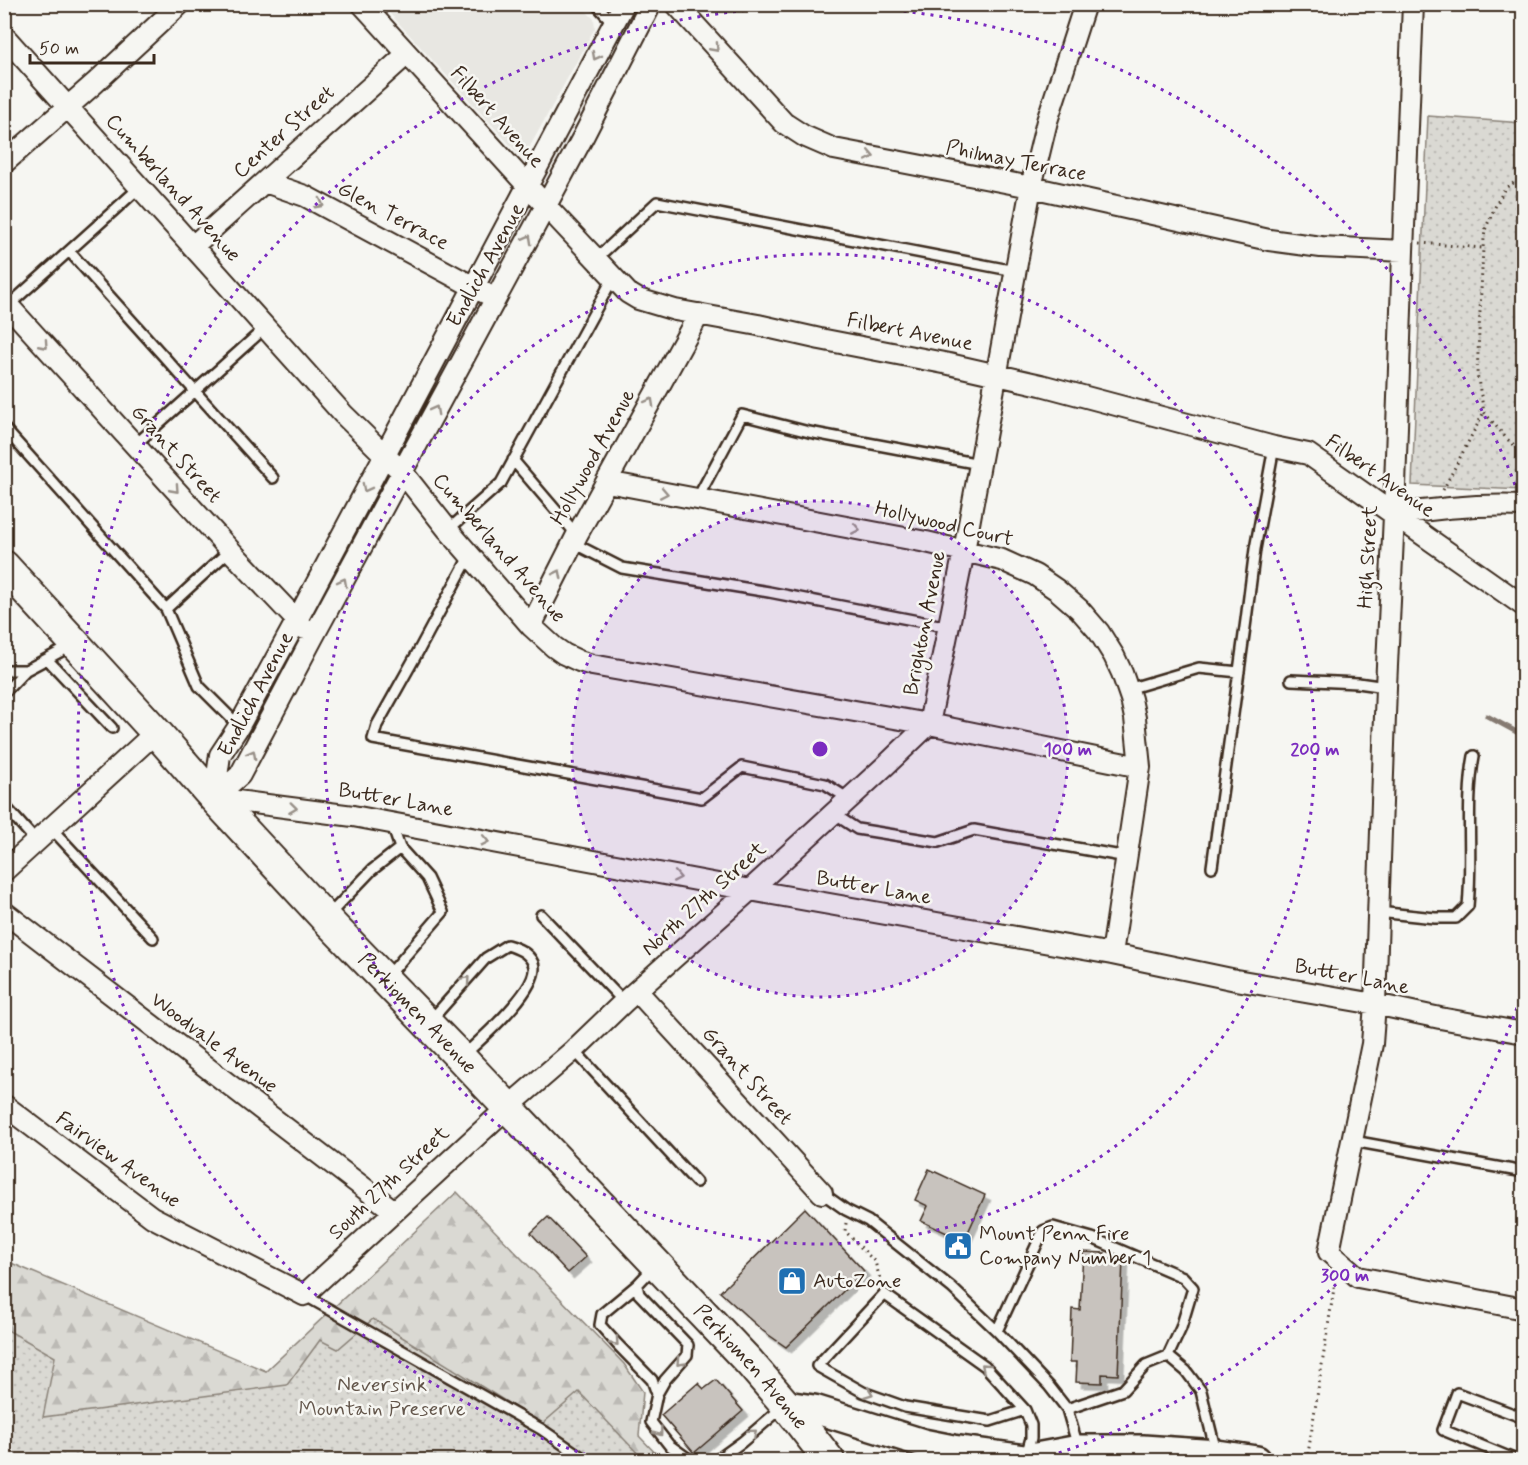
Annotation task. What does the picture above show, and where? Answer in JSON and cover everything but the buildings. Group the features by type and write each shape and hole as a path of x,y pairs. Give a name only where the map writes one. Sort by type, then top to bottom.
{"main road":[{"name":"Perkiomen Avenue","path":"4,566 214,798 508,1107 647,1274 749,1362 829,1461"},
{"path":"786,1405 814,1409 922,1443 1025,1459 1079,1449 1143,1449 1216,1454 1257,1461"}],"street":[{"name":"Filbert Avenue","path":"362,4 613,278 628,293 638,299 675,310 950,364 1308,454 1524,606"},
{"name":"Endlich Avenue","path":"214,798 220,755 239,726 297,620 624,4"},
{"name":"Endlich Avenue","path":"214,798 240,775 546,206 651,4"},
{"name":"Philmay Terrace","path":"676,4 784,123 804,136 834,149 1031,187 1269,240 1321,247 1409,247"},
{"name":"Brighton Avenue","path":"929,724 964,551 1031,187 1047,121 1085,4"},
{"name":"High Street","path":"1339,1260 1329,1252 1372,1044 1375,1004 1386,687 1409,247 1413,4"},
{"path":"4,163 95,83 175,6"},
{"name":"Cumberland Avenue","path":"4,36 343,414 402,472 448,530 531,626 564,654 592,665 929,724 1140,767"},
{"name":"Center Street","path":"193,246 407,54"},
{"name":"Glen Terrace","path":"265,182 305,196 495,298"},
{"name":"Grant Street","path":"6,303 230,550 313,637"},
{"name":"Hollywood Avenue","path":"531,626 575,539 699,314"},
{"name":"Hollywood Court","path":"607,482 926,542 1002,560 1022,568 1057,590 1079,609 1099,632 1114,656 1128,689 1135,718 1140,767 1113,954"},
{"path":"1394,515 1434,508 1524,506"},
{"name":"North 27th Street","path":"508,1107 834,814 929,724"},
{"path":"4,871 156,732"},
{"name":"Butter Lane","path":"214,798 353,816 750,890 1113,954 1236,980 1524,1033"},
{"name":"Woodvale Avenue","path":"4,912 394,1211"},
{"name":"Grant Street","path":"631,997 822,1193"},
{"name":"Fairview Avenue","path":"4,1106 152,1217 304,1295"},
{"name":"South 27th Street","path":"304,1295 508,1107"},
{"path":"1339,1260 1358,1277 1524,1309"}],"lane":[{"path":"596,4 613,23"},
{"path":"6,303 69,251 140,187"},
{"path":"596,259 657,202 1015,271"},
{"path":"69,251 273,478"},
{"path":"448,530 501,483 613,278"},
{"path":"135,445 265,327"},
{"path":"697,499 741,416 831,436 980,464"},
{"path":"4,428 166,609 199,686 239,726"},
{"path":"1212,867 1255,549 1274,447"},
{"path":"513,460 575,539 622,568 769,592 949,627"},
{"path":"166,609 230,550"},
{"path":"470,555 377,724 373,739 702,798 742,767 825,784 850,799"},
{"path":"4,693 26,670 76,644"},
{"path":"47,659 112,728"},
{"path":"1128,689 1199,668 1239,672"},
{"path":"4,670 26,670"},
{"path":"1291,680 1358,683 1386,687"},
{"path":"1378,912 1456,918 1468,906 1471,879 1471,770 1474,756"},
{"path":"4,805 44,835 153,939"},
{"path":"834,814 857,829 938,842 974,830 1127,857"},
{"path":"385,980 443,912 428,878 400,848 391,823"},
{"path":"326,918 372,870 400,848"},
{"path":"541,915 631,997"},
{"path":"428,1024 486,958 507,945 522,950 533,963 534,975 528,986 506,1015 461,1058"},
{"path":"574,1050 696,1182"},
{"path":"1353,1141 1524,1172"},
{"path":"822,1193 846,1210 868,1221 952,1288 997,1331 1049,1386 1066,1408 1079,1449"},
{"path":"997,1331 1043,1231 1053,1227 1092,1238 1183,1277 1188,1282 1193,1288 1181,1328 1168,1356 1146,1365 1123,1390 1066,1408"},
{"path":"647,1274 602,1314 600,1325 652,1380 657,1394"},
{"path":"647,1274 639,1294 688,1345 687,1354 665,1380 657,1394 651,1422 669,1445 690,1461"},
{"path":"1025,1410 990,1421 905,1407 862,1392 817,1366 884,1294 985,1366 1025,1410 1031,1425 1031,1438 1025,1459"},
{"path":"304,1295 541,1429 586,1461"},
{"path":"1168,1356 1186,1371 1201,1391 1216,1454"},
{"path":"1516,1461 1443,1430 1457,1393 1524,1418"},
{"path":"717,1461 786,1405"}],"path":[{"path":"1524,177 1505,188 1485,230 1477,374 1484,412 1507,439 1524,453"},
{"path":"1409,247 1483,248"},
{"path":"1434,508 1484,412"},
{"path":"845,1231 875,1262 884,1294"},
{"path":"1307,1461 1339,1260"}],"shaded area":[{"path":"382,5 580,5 594,19 595,28 523,159"}],"green space":[{"path":"1428,116 1523,123 1523,490 1412,485"},
{"path":"457,1192 624,1364 643,1392 639,1436 662,1460 5,1460 4,1260 266,1371"},
{"name":"Neversink Mountain Preserve","path":"373,1319 542,1424 579,1392 644,1460 5,1460 4,1328 55,1357 43,1417 287,1385 320,1340 338,1349"}],"waterway":[{"path":"1487,716 1524,736"}],"place":[{"name":"Mount Penn Fire Company Number 1","path":"958,1246"},
{"name":"AutoZone","path":"792,1281"}]}
